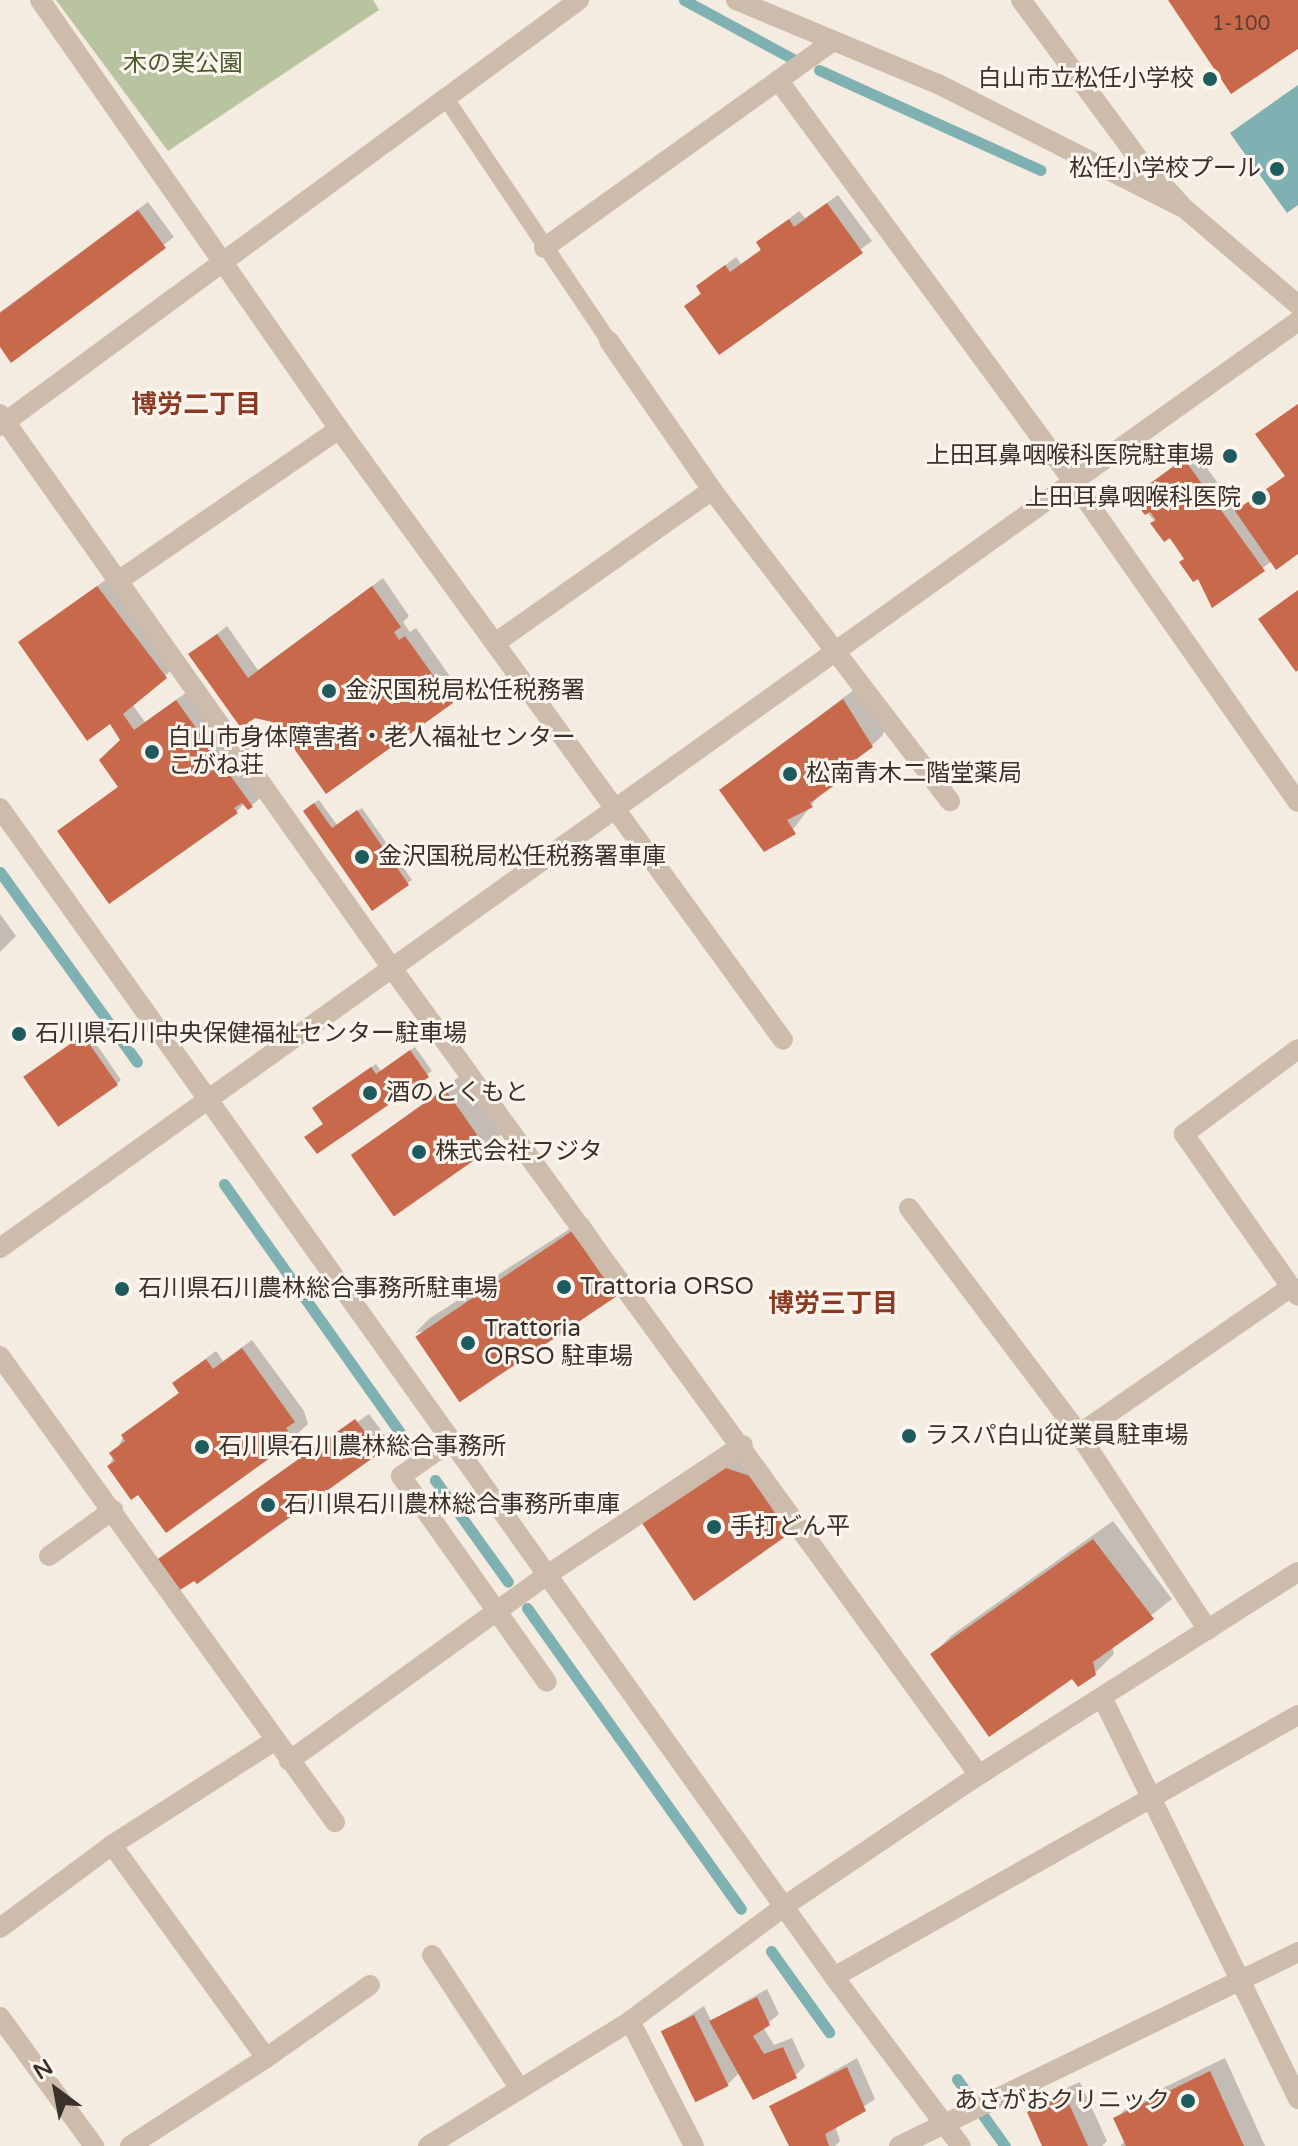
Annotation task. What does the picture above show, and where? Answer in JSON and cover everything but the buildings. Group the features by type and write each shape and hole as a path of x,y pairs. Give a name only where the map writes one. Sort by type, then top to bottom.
{"street":[{"path":"40,0 339,429 498,641 615,809 783,1040"},
{"path":"579,0 447,100 2,421 394,971 743,1445 979,1775"},
{"path":"736,0 938,84 1184,208"},
{"path":"1021,0 1137,157 1184,208 1298,305"},
{"path":"544,248 833,41"},
{"path":"778,80 1075,484 1298,802"},
{"path":"0,1248 207,1099 394,971 615,809 1075,484 1298,321"},
{"path":"609,341 712,490 950,801"},
{"path":"118,581 339,429"},
{"path":"498,641 712,490"},
{"path":"0,808 786,1905 834,1977 946,2122 961,2146"},
{"path":"1079,1434 1295,1291 1184,1134 1298,1049"},
{"path":"909,1208 1079,1434 1208,1630"},
{"path":"0,1356 335,1822"},
{"path":"451,1441 401,1476 547,1682"},
{"path":"289,1761 547,1575 743,1445"},
{"path":"49,1556 113,1510"},
{"path":"428,2146 630,2021 786,1905 979,1775 1103,1699 1298,1572"},
{"path":"1103,1699 1298,2099"},
{"path":"834,1977 1298,1715"},
{"path":"0,1928 112,1845 274,1741"},
{"path":"112,1845 266,2058"},
{"path":"899,2146 1298,1952"},
{"path":"432,1955 520,2089"},
{"path":"130,2146 266,2058 370,1985"},
{"path":"0,2017 94,2146"},
{"path":"630,2021 694,2146"}],"lane":[{"path":"447,100 609,341"}],"green space":[{"name":"木の実公園","path":"56,0 373,0 379,10 168,151"}],"water":[{"name":"松任小学校プール","path":"1298,85 1298,205 1287,213 1230,133"}],"waterway":[{"path":"684,0 793,59"},
{"path":"819,70 1040,170"},
{"path":"0,872 137,1062"},
{"path":"224,1184 414,1452"},
{"path":"435,1480 508,1582"},
{"path":"527,1608 741,1909"},
{"path":"771,1951 829,2032"},
{"path":"957,2079 1005,2146"}],"place":[{"name":"白山市立松任小学校","path":"1210,79"},
{"name":"松任小学校プール","path":"1277,169"},
{"name":"上田耳鼻咽喉科医院駐車場","path":"1230,456"},
{"name":"上田耳鼻咽喉科医院","path":"1259,498"},
{"name":"金沢国税局松任税務署","path":"329,691"},
{"name":"白山市身体障害者・老人福祉センター こがね荘","path":"152,752"},
{"name":"松南青木二階堂薬局","path":"790,774"},
{"name":"金沢国税局松任税務署車庫","path":"362,857"},
{"name":"石川県石川中央保健福祉センター駐車場","path":"19,1034"},
{"name":"酒のとくもと","path":"370,1093"},
{"name":"株式会社フジタ","path":"419,1152"},
{"name":"Trattoria ORSO","path":"564,1287"},
{"name":"石川県石川農林総合事務所駐車場","path":"122,1289"},
{"name":"Trattoria ORSO 駐車場","path":"468,1343"},
{"name":"ラスパ白山従業員駐車場","path":"909,1436"},
{"name":"石川県石川農林総合事務所","path":"202,1447"},
{"name":"石川県石川農林総合事務所車庫","path":"268,1505"},
{"name":"手打どん平","path":"714,1527"},
{"name":"あさがおクリニック","path":"1188,2101"}],"district":[{"name":"博労二丁目","path":"196,405"},
{"name":"博労三丁目","path":"833,1304"}]}
